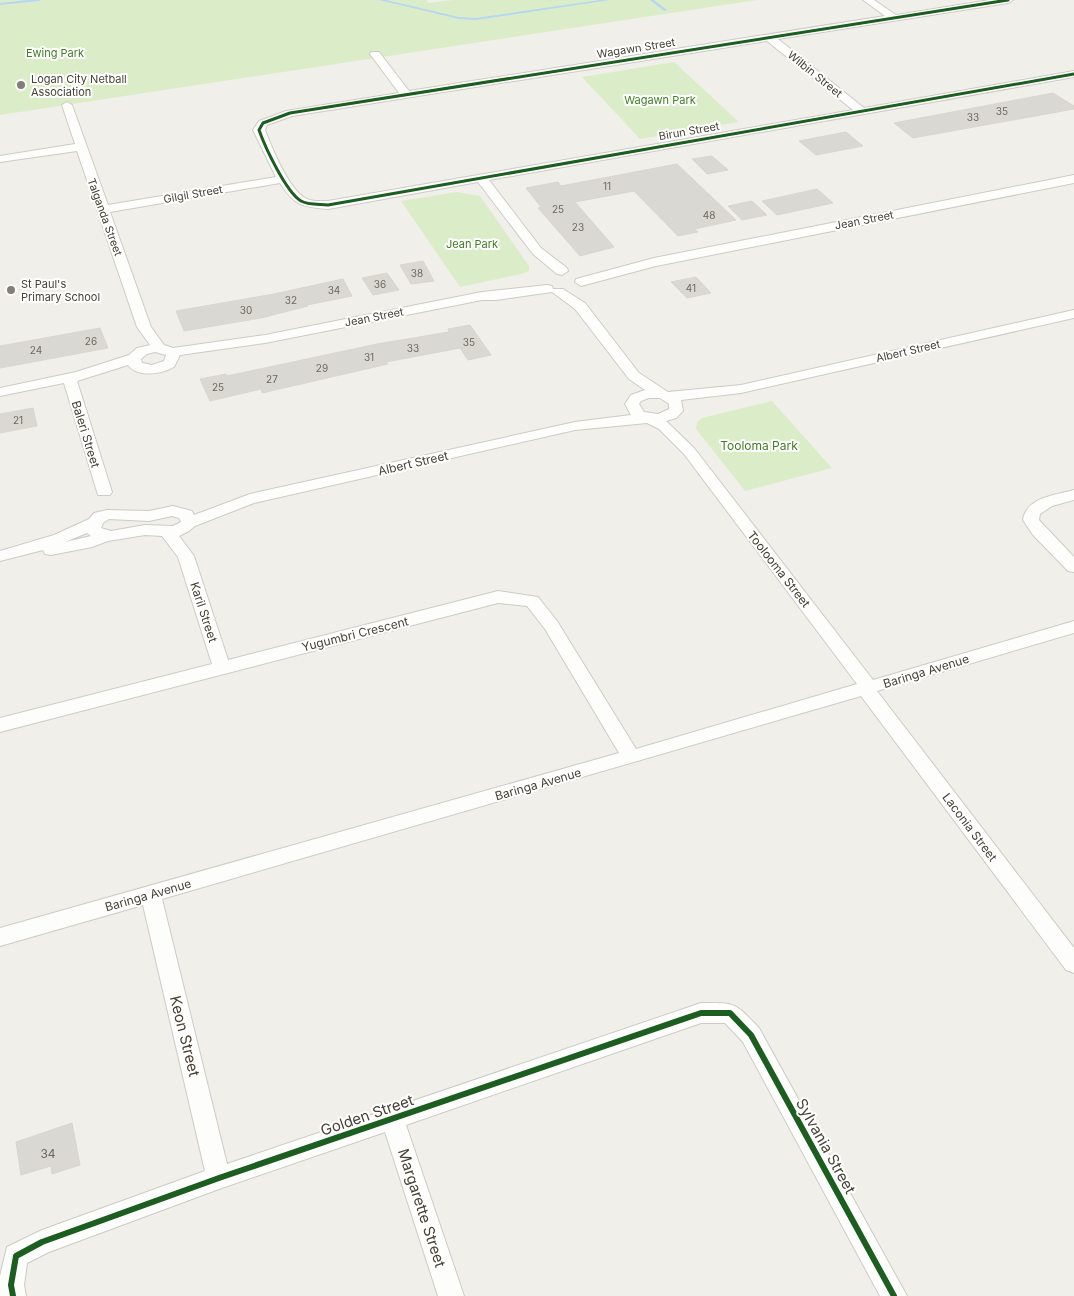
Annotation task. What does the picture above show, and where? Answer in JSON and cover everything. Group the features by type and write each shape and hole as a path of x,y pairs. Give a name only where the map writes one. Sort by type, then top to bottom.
{"street":[{"path":"868,0 894,18"},
{"name":"Wagawn Street","path":"283,178 259,130 263,123 290,114 1008,0"},
{"name":"Wilbin Street","path":"770,38 861,111"},
{"path":"375,54 406,95"},
{"name":"Birun Street","path":"283,178 294,196 308,204 328,205 1074,74"},
{"path":"1059,77 1074,87"},
{"name":"Talganda Street","path":"66,106 144,327 168,353"},
{"path":"0,159 80,147"},
{"name":"Gilgil Street","path":"102,210 283,178"},
{"path":"481,178 537,251 572,279 580,306"},
{"name":"Jean Street","path":"168,353 219,352 265,339 482,296 496,296 546,281 572,279 1074,179"},
{"path":"537,251 546,281 580,306 634,376 674,400 674,412"},
{"name":"Jean Street","path":"546,281 572,279"},
{"name":"Albert Street","path":"575,426 647,394 682,396 741,389 1074,314"},
{"name":"Talganda Street","path":"138,359 142,329 144,327"},
{"path":"138,359 150,370 161,368 168,353"},
{"path":"0,392 74,377 101,375 138,359 168,353"},
{"path":"634,376 635,412 649,419"},
{"name":"Baleri Street","path":"74,377 104,491 118,513"},
{"name":"Albert Street","path":"20,552 46,551 92,542 107,535 147,530 179,523 250,499 575,426 664,418 674,412 741,389"},
{"name":"Toolooma Street","path":"674,412 689,451"},
{"name":"Toolooma Street","path":"649,419 664,426 689,451 839,646 863,678 867,688"},
{"name":"Baleri Street","path":"97,520 104,491"},
{"path":"1074,495 1045,503 1032,512 1031,520 1038,531 1074,567"},
{"name":"Albert Street","path":"0,556 20,552 78,531 97,520 118,513 179,523"},
{"path":"97,520 93,528 95,531 107,535"},
{"name":"Karil Street","path":"179,523 186,556 222,668"},
{"name":"Yugumbri Crescent","path":"0,725 498,597 532,602 551,625 631,757"},
{"name":"Baringa Avenue","path":"0,937 631,757 1074,626"},
{"name":"Laconia Street","path":"867,688 871,698 1074,964"},
{"name":"Keon Street","path":"151,894 219,1178"},
{"name":"Golden Street","path":"13,1296 11,1285 16,1256 42,1242 219,1178 701,1013 730,1013"},
{"name":"Sylvania Street","path":"730,1013 751,1035 894,1296"},
{"name":"Margarette Street","path":"393,1120 451,1296"}],"green space":[{"name":"Ewing Park","path":"0,0 426,0 429,3 453,0 757,0 0,115"},
{"name":"Wagawn Park","path":"674,62 739,122 640,139 582,77"},
{"name":"Jean Park","path":"457,192 480,196 529,266 529,271 460,287 401,201"},
{"name":"Tooloma Park","path":"772,401 832,468 745,491 696,429 697,422 702,418"}],"building":[{"path":"1053,93 1074,106 1074,109 913,138 894,123"},
{"path":"846,132 863,146 816,155 799,141"},
{"path":"712,156 728,170 707,174 692,159"},
{"path":"677,164 736,220 695,229 698,232 678,236 634,191 575,202 614,247 580,256 538,208 541,207 526,188 558,182 561,186"},
{"path":"817,189 833,203 777,215 762,201"},
{"path":"752,201 767,215 742,220 728,206"},
{"path":"423,261 434,281 411,284 400,265"},
{"path":"387,273 399,290 373,295 362,278"},
{"path":"696,277 711,293 687,298 671,282"},
{"path":"343,279 352,296 307,305 261,318 184,331 176,311 274,294"},
{"path":"470,325 491,355 468,360 460,348 386,362 388,364 262,393 261,389 210,401 200,379 226,374 227,376 377,344 449,332 448,329"},
{"path":"100,328 108,348 0,368 0,346"},
{"path":"33,408 37,426 0,433 0,414"},
{"path":"72,1123 80,1165 52,1174 51,1166 21,1175 16,1142"}],"waterway":[{"path":"0,4 39,0"},
{"path":"381,0 459,18 476,19 608,0"},
{"path":"652,0 665,10"}],"cycle path":[{"path":"1008,0 290,113 263,123 259,130 277,168 296,197 307,203 328,205 1074,74"},
{"path":"13,1296 11,1285 16,1256 42,1242 219,1178 701,1013 730,1013 751,1035 894,1296"}],"place":[{"name":"Logan City Netball Association","path":"21,85"},
{"name":"St Paul's Primary School","path":"11,290"}]}
